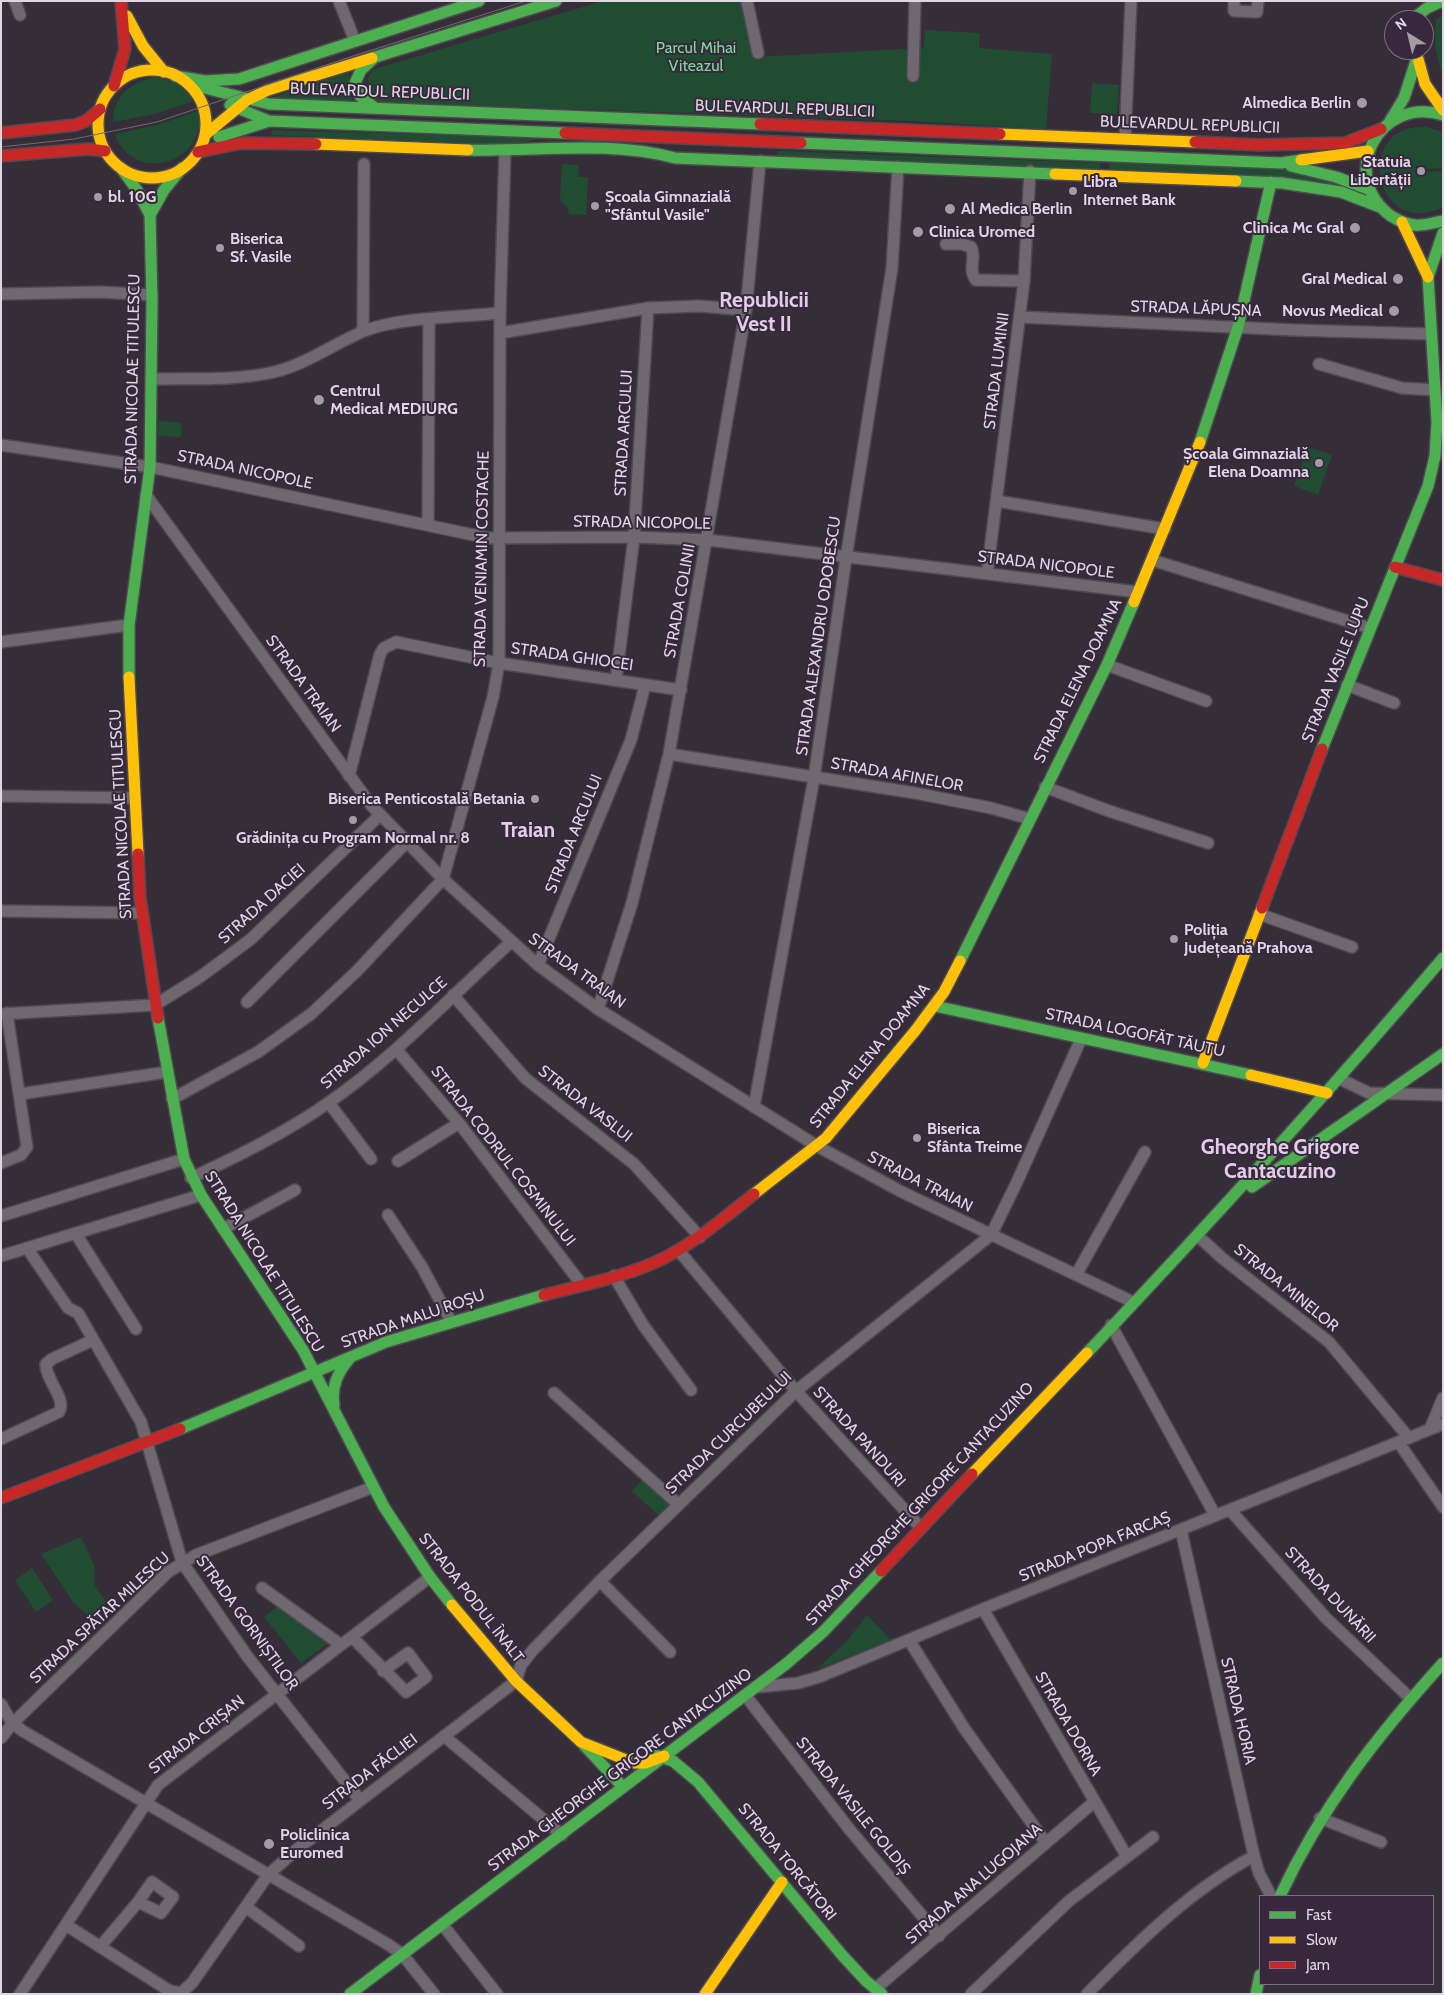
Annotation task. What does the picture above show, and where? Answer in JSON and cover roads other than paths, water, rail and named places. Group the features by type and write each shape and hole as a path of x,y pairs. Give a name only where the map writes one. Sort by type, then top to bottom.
{"main road":[{"path":"114,86 125,78 137,73 151,71 214,81 239,79 479,1"},
{"path":"150,215 164,190 202,143 237,107 248,100 268,90 556,1"},
{"path":"1424,10 1442,1"},
{"path":"121,2 136,34 170,74 188,84 196,94 204,110 202,143"},
{"path":"1,133 74,125 86,121 100,110 114,86 125,49 121,2"},
{"path":"375,57 356,74 354,84 363,102 375,108"},
{"path":"1380,207 1368,189 1365,176 1368,151 1381,129 1390,121 1406,93 1415,60"},
{"path":"1419,60 1425,84 1443,110"},
{"name":"BULEVARDUL REPUBLICII","path":"188,84 269,104 1125,139 1319,145 1345,142 1381,129"},
{"name":"BULEVARDUL REPUBLICII","path":"196,94 237,107 269,121"},
{"path":"100,110 98,131 105,152 120,168 135,175 151,178 162,177 182,168"},
{"path":"1390,121 1414,112 1443,115"},
{"name":"BULEVARDUL REPUBLICII","path":"202,143 269,121 1281,163 1368,151"},
{"path":"202,143 269,142 505,151 554,147 584,148 653,152 674,158 1270,182 1335,191 1380,207 1402,222 1419,226 1443,221"},
{"path":"1,156 88,149 105,152"},
{"name":"BULEVARDUL REPUBLICII","path":"1281,163 1336,177 1368,189"},
{"name":"STRADA NICOLAE TITULESCU","path":"120,168 137,190 150,215 152,294 150,467 129,625 135,798 142,913 155,1005 184,1159 191,1178 303,1350 314,1372"},
{"name":"STRADA ELENA DOAMNA","path":"817,1146 935,1006 978,927 1107,664 1196,453 1238,327 1270,182"},
{"name":"STRADA VASILE LUPU","path":"1402,222 1428,277"},
{"name":"STRADA VASILE LUPU","path":"1203,1063 1258,914 1428,486 1440,441 1440,422 1431,334 1428,277 1443,233"},
{"path":"1395,567 1443,580"},
{"name":"STRADA GHEORGHE GRIGORE CANTACUZINO","path":"350,1994 756,1687 823,1632 1111,1325 1226,1206 1328,1093 1443,958"},
{"name":"STRADA LOGOFĂT TĂUTU","path":"935,1006 1203,1063 1328,1093"},
{"path":"1226,1206 1443,1054"},
{"name":"STRADA MALU ROȘU","path":"1,1498 146,1444 351,1356 451,1320 614,1276 679,1251 700,1237 817,1146"},
{"path":"336,1415 333,1398 336,1377 351,1356"},
{"name":"STRADA PODUL ÎNALT","path":"314,1372 373,1487 430,1577 516,1681 581,1742 634,1763 645,1763 664,1756"},
{"path":"1281,1895 1320,1818 1364,1752 1443,1662"},
{"name":"STRADA PODUL ÎNALT","path":"563,1725 594,1738 644,1754 664,1756"},
{"path":"581,1742 623,1787"},
{"name":"STRADA TORCĂTORI","path":"664,1756 685,1769 698,1782 842,1955 879,1991"},
{"path":"705,1994 782,1882"},
{"path":"1256,1994 1259,1979"}],"street":[{"path":"15,1 20,15"},
{"path":"339,1 355,41"},
{"path":"747,1 758,53"},
{"path":"912,76 916,1"},
{"path":"1125,139 1131,1"},
{"path":"1234,1 1234,10 1257,12 1258,1"},
{"name":"STRADA VENIAMIN COSTACHE","path":"172,1099 258,1052 311,1014 357,971 443,879 493,697 499,663 500,313 505,151"},
{"name":"STRADA COLINII","path":"598,1009 632,903 669,754 708,540 746,310 760,161"},
{"path":"363,332 364,164"},
{"name":"STRADA ALEXANDRU ODOBESCU","path":"754,1107 814,778 846,558 892,268 898,167"},
{"name":"STRADA LUMINII","path":"987,574 1024,281 1030,171"},
{"path":"946,244 971,246 973,251 972,273 976,280 1024,281"},
{"path":"1,294 100,292 152,294"},
{"path":"500,333 648,308 699,306 746,310"},
{"name":"STRADA ARCULUI","path":"616,680 634,537 648,308"},
{"path":"152,379 209,378 272,373 296,366 376,327 500,313"},
{"name":"STRADA LĂPUȘNA","path":"1020,317 1431,334"},
{"path":"428,524 429,320"},
{"path":"1319,364 1414,389 1438,398"},
{"name":"STRADA NICOPOLE","path":"1,445 150,467 500,538 634,537 708,540 1138,592"},
{"name":"STRADA TRAIAN","path":"146,495 349,776 380,814 443,879 510,942 538,965 598,1009 817,1146 887,1184 1133,1302"},
{"path":"997,501 1165,529"},
{"path":"1152,560 1370,628"},
{"path":"1,642 129,625"},
{"name":"STRADA GHIOCEI","path":"349,776 380,654 384,648 396,642 499,663 681,690"},
{"path":"1107,664 1206,701"},
{"name":"STRADA ARCULUI","path":"538,965 631,740 645,685"},
{"path":"1347,686 1394,703"},
{"name":"STRADA AFINELOR","path":"669,754 924,794 990,808 1030,819"},
{"path":"1045,787 1208,843"},
{"path":"1,796 135,798"},
{"name":"STRADA DACIEI","path":"155,1005 200,977 251,939 380,814"},
{"path":"246,1002 311,940 407,842"},
{"path":"1,911 142,913"},
{"path":"1258,914 1352,947"},
{"name":"STRADA ION NECULCE","path":"191,1178 275,1136 329,1103 396,1049 510,942"},
{"name":"STRADA VASLUI","path":"452,996 525,1078 634,1164 700,1237"},
{"path":"1,1163 26,1152 28,1148 20,1094 4,1014 155,1005"},
{"path":"991,1235 1013,1191 1081,1038"},
{"name":"STRADA CODRUL COSMINULUI","path":"396,1049 459,1123 582,1285"},
{"path":"20,1094 167,1072"},
{"path":"1340,1079 1356,1089 1383,1095 1443,1095"},
{"path":"329,1103 371,1159"},
{"path":"398,1162 459,1123"},
{"path":"1076,1275 1145,1152"},
{"path":"1,1216 184,1159"},
{"path":"223,1228 295,1190"},
{"path":"1,1256 201,1194"},
{"path":"388,1215 422,1267 451,1320"},
{"path":"76,1234 136,1329"},
{"name":"STRADA CURCUBEULUI","path":"516,1681 526,1659 600,1581 796,1391 991,1235"},
{"name":"STRADA MINELOR","path":"1198,1236 1222,1258 1329,1342 1404,1440 1443,1507"},
{"name":"STRADA GORNIȘTILOR","path":"27,1248 68,1308 78,1313 141,1422 182,1562 238,1643 360,1800"},
{"name":"STRADA PANDURI","path":"679,1251 796,1391 921,1528"},
{"path":"614,1276 649,1333 691,1390"},
{"path":"1111,1325 1215,1515"},
{"path":"1,1438 58,1412 61,1404 46,1371 46,1364 52,1359 93,1340"},
{"path":"554,1393 678,1504"},
{"path":"1430,1429 1443,1398"},
{"name":"STRADA POPA FARCAȘ","path":"756,1687 798,1683 819,1677 1443,1424"},
{"name":"STRADA SPĂTAR MILESCU","path":"1,1738 13,1723 168,1572 182,1562 373,1487"},
{"name":"STRADA DUNĂRII","path":"1230,1510 1326,1618 1410,1698"},
{"name":"STRADA HORIA","path":"1181,1530 1254,1856 1259,1873 1270,1895"},
{"name":"STRADA CRIȘAN","path":"20,1994 66,1926 145,1801 158,1785 430,1577"},
{"path":"600,1581 670,1652"},
{"path":"262,1588 341,1646"},
{"name":"STRADA DORNA","path":"983,1609 1126,1856"},
{"path":"352,1637 383,1671"},
{"path":"909,1640 964,1728 1046,1843"},
{"name":"STRADA FĂCLIEI","path":"182,1993 192,1983 268,1876 296,1850 516,1681"},
{"name":"STRADA VASILE GOLDIȘ","path":"745,1695 850,1830 939,1936"},
{"path":"1,1704 13,1723 21,1730 145,1801 268,1876 402,1954 434,1994"},
{"path":"444,1736 562,1835"},
{"name":"STRADA ANA LUGOJANA","path":"879,1991 939,1936 1094,1802"},
{"path":"1320,1818 1381,1842"},
{"path":"971,1994 1069,1902 1153,1837"},
{"path":"1087,1994 1146,1937 1200,1890 1254,1856"},
{"path":"100,1947 138,1902"},
{"path":"246,1906 299,1946"},
{"path":"442,1924 497,1994"},
{"path":"66,1926 168,1990 182,1993"}],"tram line":[{"path":"1,147 74,139 157,122 353,56 526,1"}],"place":[{"name":"Almedica Berlin","path":"1362,103"},
{"name":"Statuia Libertății","path":"1421,171"},
{"name":"Libra Internet Bank","path":"1073,191"},
{"name":"bl. 10G","path":"98,197"},
{"name":"Școala Gimnazială \"Sfântul Vasile\"","path":"595,206"},
{"name":"Al Medica Berlin","path":"950,209"},
{"name":"Clinica Mc Gral","path":"1355,228"},
{"name":"Clinica Uromed","path":"918,232"},
{"name":"Biserica Sf. Vasile","path":"220,248"},
{"name":"Gral Medical","path":"1398,279"},
{"name":"Novus Medical","path":"1394,311"},
{"name":"Centrul Medical MEDIURG","path":"319,400"},
{"name":"Școala Gimnazială Elena Doamna","path":"1319,463"},
{"name":"Biserica Penticostală Betania","path":"535,799"},
{"name":"Grădinița cu Program Normal nr. 8","path":"353,820"},
{"name":"Poliția Județeană Prahova","path":"1174,939"},
{"name":"Biserica Sfânta Treime","path":"917,1138"},
{"name":"Policlinica Euromed","path":"269,1844"}],"district":[{"name":"Republicii Vest II","path":"764,313"},
{"name":"Traian","path":"528,831"},
{"name":"Gheorghe Grigore Cantacuzino","path":"1280,1160"}],"park label":[{"name":"Parcul Mihai Viteazul","path":"696,57"}]}
